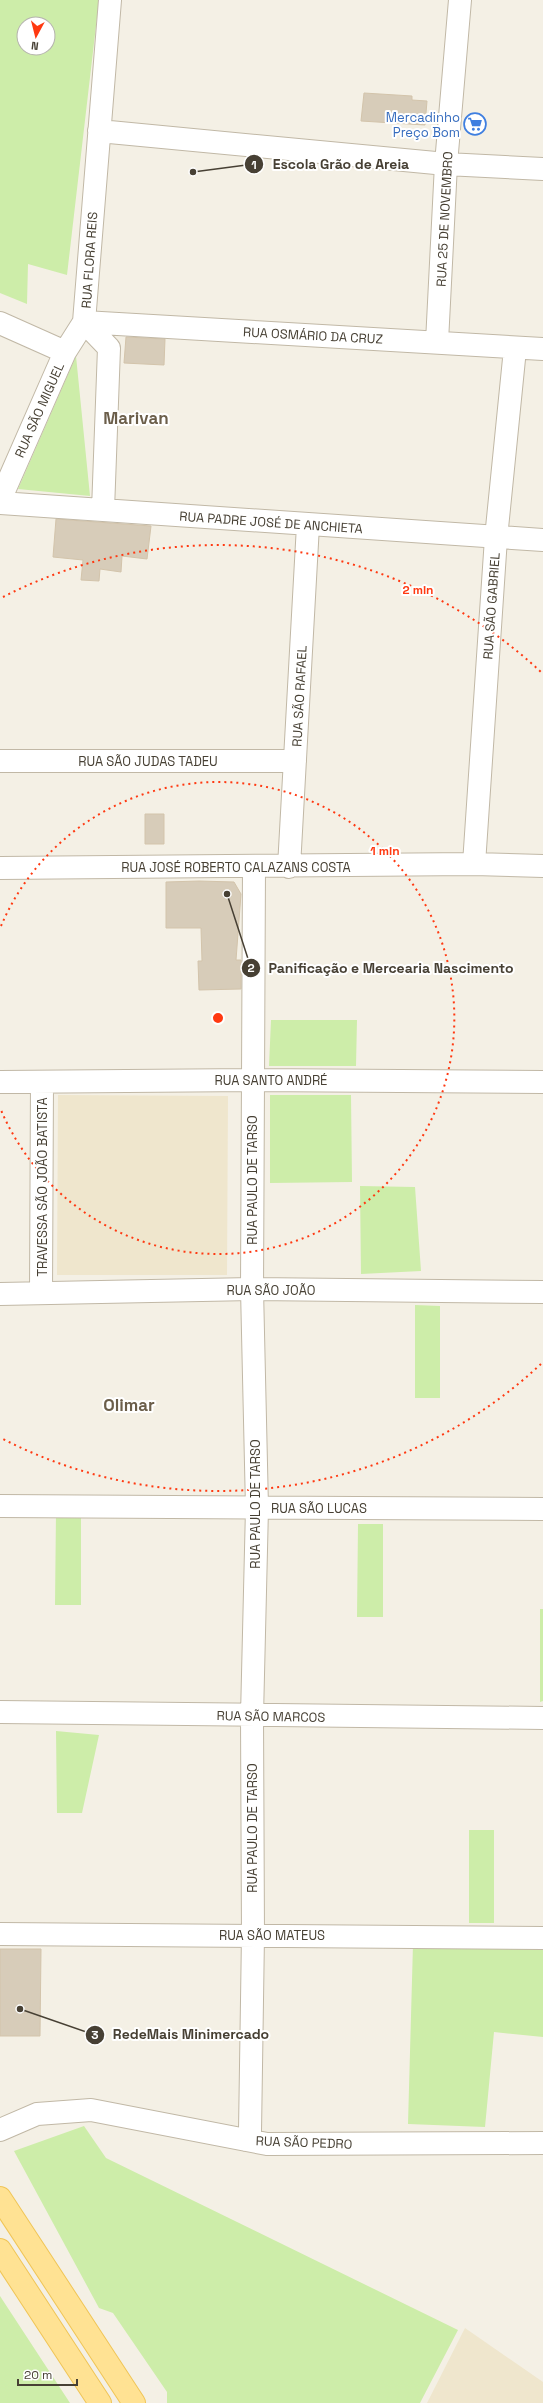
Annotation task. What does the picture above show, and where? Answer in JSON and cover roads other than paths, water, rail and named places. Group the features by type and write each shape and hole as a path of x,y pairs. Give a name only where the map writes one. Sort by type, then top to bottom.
{"main road":[{"path":"0,2198 134,2403"},
{"path":"0,2250 100,2403"}],"street":[{"name":"RUA FLORA REIS","path":"103,510 109,348 84,322 110,0"},
{"name":"RUA 25 DE NOVEMBRO","path":"438,342 446,164 460,0"},
{"path":"99,131 446,164 543,169"},
{"name":"RUA OSMÁRIO DA CRUZ","path":"84,322 438,342 515,349 543,349"},
{"name":"RUA SÃO MIGUEL","path":"0,502 65,352 84,322"},
{"path":"0,323 65,352"},
{"name":"RUA SÃO GABRIEL","path":"474,864 496,538 515,349"},
{"name":"RUA PADRE JOSÉ DE ANCHIETA","path":"0,502 308,525 543,540"},
{"name":"RUA SÃO RAFAEL","path":"289,867 308,525"},
{"name":"RUA SÃO JUDAS TADEU","path":"0,761 295,762"},
{"name":"RUA JOSÉ ROBERTO CALAZANS COSTA","path":"0,868 254,868 474,864 543,866"},
{"name":"RUA PAULO DE TARSO","path":"246,2140 250,2132 253,1935 252,1716 257,1508 252,1289 254,868"},
{"name":"RUA SANTO ANDRÉ","path":"0,1082 253,1080 543,1082"},
{"name":"TRAVESSA SÃO JOÃO BATISTA","path":"41,1293 42,1082"},
{"name":"RUA SÃO JOÃO","path":"0,1294 252,1289 543,1292"},
{"name":"RUA SÃO LUCAS","path":"0,1506 543,1509"},
{"name":"RUA SÃO MARCOS","path":"0,1712 252,1716 543,1718"},
{"name":"RUA SÃO MATEUS","path":"0,1934 543,1938"},
{"name":"RUA SÃO PEDRO","path":"0,2130 37,2114 90,2110 267,2144 543,2143"}],"place":[{"name":"Mercadinho Preço Bom","path":"475,124"},
{"name":"Escola Grão de Areia","path":"193,172"},
{"name":"Panificação e Mercearia Nascimento","path":"227,894"},
{"name":"RedeMais Minimercado","path":"20,2009"}],"district":[{"name":"Marivan","path":"136,418"},
{"name":"Olimar","path":"129,1405"}]}
